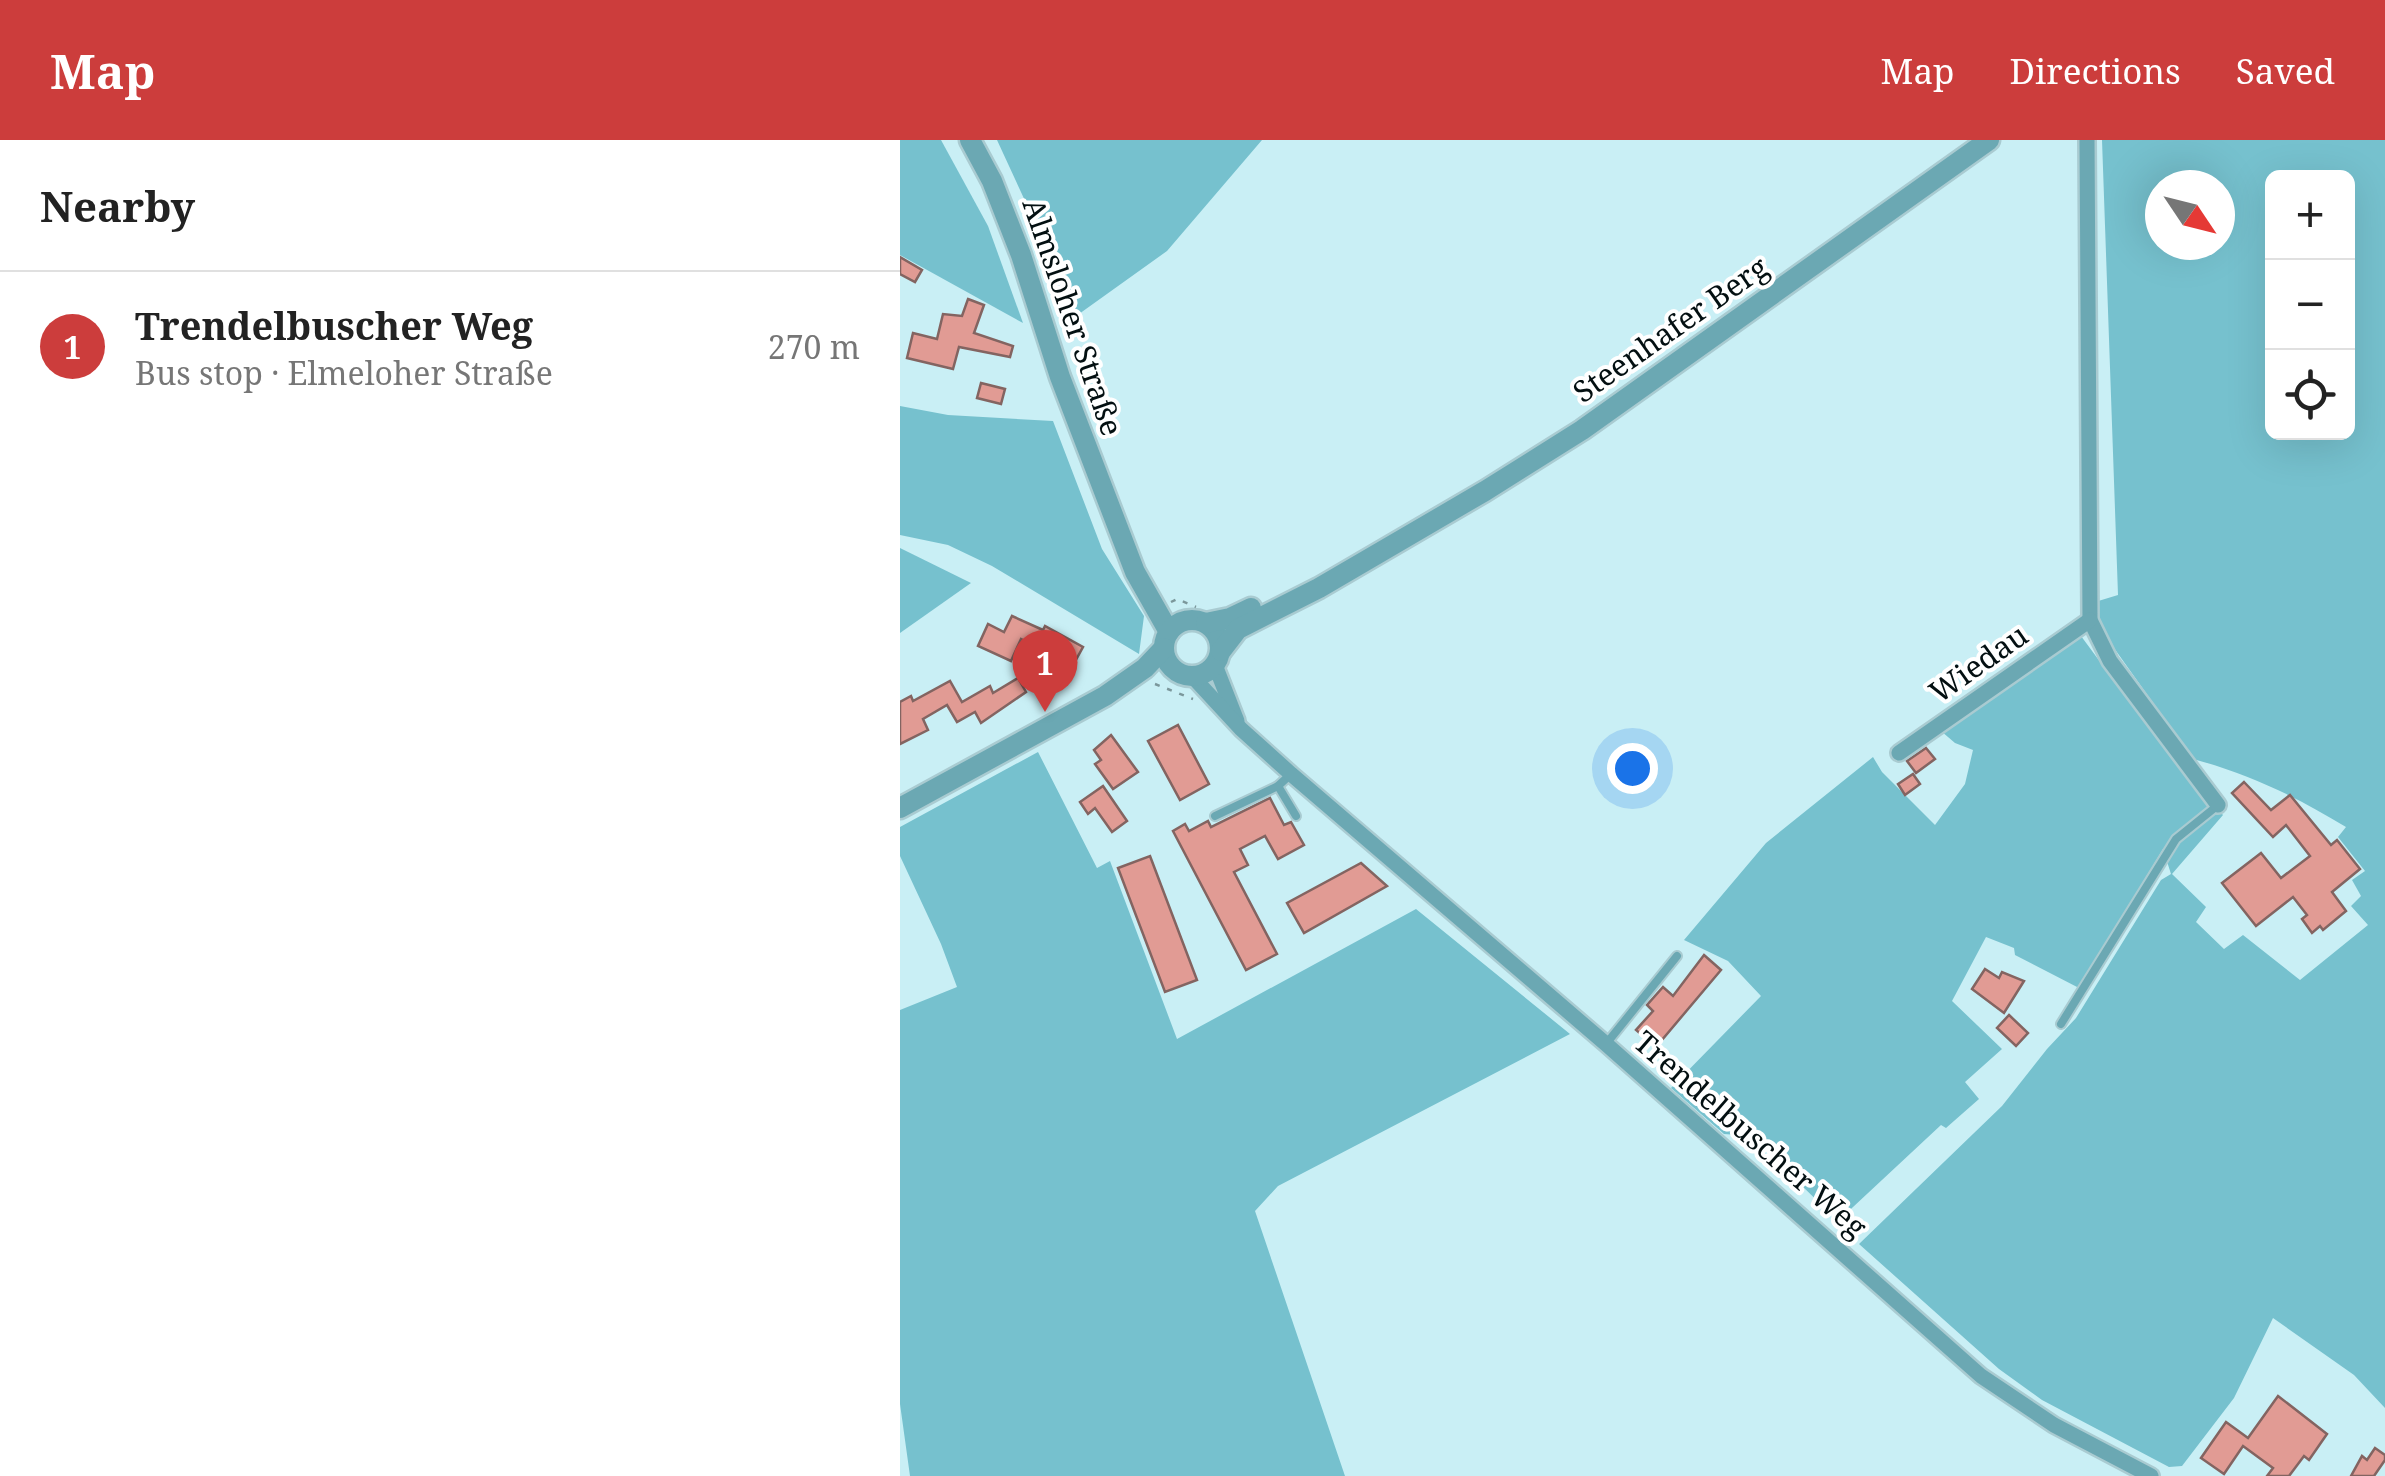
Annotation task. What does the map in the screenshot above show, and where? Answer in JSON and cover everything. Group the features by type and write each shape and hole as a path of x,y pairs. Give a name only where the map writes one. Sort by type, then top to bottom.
{"street":[{"name":"Almsloher Straße","path":"970,140 992,181 1021,254 1072,412 1115,516 1169,602 1181,631"},
{"name":"Steenhafer Berg","path":"1218,658 1238,629 1319,588 1485,492 1582,430 1990,140"},
{"path":"2088,140 2090,620 2110,661 2218,805"},
{"name":"Steenhafer Berg","path":"1181,631 1230,618 1376,552"},
{"name":"Wiedau","path":"1900,754 2090,620"},
{"path":"1181,631 1166,657 1183,674"},
{"path":"900,808 1106,696 1145,668 1181,631 1215,631 1218,658 1206,673 1183,674 1106,696"},
{"name":"Trendelbuscher Weg","path":"1218,658 1241,729"},
{"name":"Trendelbuscher Weg","path":"1183,674 1291,774 1606,1044 1982,1376 2054,1425 2151,1476"}],"lane":[{"path":"1215,816 1278,786 1291,774"},
{"path":"1278,786 1296,816"},
{"path":"2061,1024 2176,839 2218,805"},
{"path":"1606,1044 1677,956"}],"shaded area":[{"path":"900,140 941,140 988,226 1023,323 900,255"},
{"path":"997,140 1262,140 1167,251 1065,324 1038,229"},
{"path":"2102,140 2385,140 2385,1408 2354,1375 2273,1318 2234,1398 2182,1466 2169,1467 2042,1400 1999,1369 1859,1244 2002,1106 2076,1018 2161,880 2171,874 2163,849 2079,988 2015,955 2014,948 1986,937 1952,1001 2002,1049 1965,1082 1979,1099 1946,1128 1941,1125 1838,1221 1751,1136 1724,1134 1671,1088 1761,996 1728,961 1684,940 1766,843 1873,757 1882,772 1935,825 1965,784 1973,750 1955,743 1941,731 2081,636 2174,762 2223,815 2172,874 2206,907 2196,922 2224,949 2243,935 2300,980 2368,925 2351,906 2361,896 2352,880 2365,871 2338,837 2346,827 2272,787 2193,759 2104,634 2095,602 2118,595"},
{"path":"900,406 948,415 1053,421 1102,549 1144,616 1139,654 992,566 948,545 900,535"},
{"path":"900,548 971,583 900,633"},
{"path":"1038,752 1097,868 1110,861 1177,1039 1416,909 1570,1034 1278,1186 1255,1211 1345,1476 910,1476 900,1404 900,1010 957,987 900,856 900,827"}],"building":[{"path":"900,257 922,270 915,282 900,274"},
{"path":"968,299 984,305 974,333 1013,346 1010,357 959,347 953,369 907,358 913,333 937,339 943,314 962,316"},
{"path":"981,383 1005,389 1001,404 977,398"},
{"path":"1012,616 1043,630 1045,626 1083,647 1072,667 1021,639 1011,661 978,646 988,624 1004,632"},
{"path":"1018,678 1026,692 981,723 975,712 957,722 947,705 923,719 928,730 900,744 900,702 911,696 913,701 950,681 962,702 990,686 993,693"},
{"path":"1178,725 1209,784 1180,800 1148,741"},
{"path":"1111,735 1138,772 1113,789 1095,764 1101,760 1094,750"},
{"path":"1926,748 1935,759 1916,773 1907,761"},
{"path":"1913,774 1920,784 1905,795 1898,784"},
{"path":"2244,782 2271,810 2290,795 2331,845 2337,840 2360,869 2332,892 2346,911 2323,930 2320,926 2312,933 2302,919 2307,915 2293,897 2256,926 2222,883 2261,853 2281,878 2310,856 2286,825 2273,837 2232,793"},
{"path":"1103,786 1127,821 1112,832 1095,808 1088,814 1080,802"},
{"path":"1270,798 1284,825 1291,822 1304,845 1278,859 1265,836 1240,849 1248,865 1234,872 1277,954 1246,970 1173,831 1185,824 1189,831 1208,821 1211,827"},
{"path":"1150,856 1197,980 1165,992 1118,868"},
{"path":"1361,863 1387,886 1304,933 1287,903"},
{"path":"1704,955 1721,970 1656,1047 1636,1030 1653,1011 1647,1005 1663,987 1673,996"},
{"path":"1985,969 1999,978 2002,972 2024,981 2004,1013 1972,989"},
{"path":"2009,1015 2028,1033 2016,1046 1997,1028"},
{"path":"2278,1396 2327,1434 2309,1460 2304,1456 2289,1476 2267,1476 2273,1468 2243,1446 2224,1474 2201,1458 2226,1422 2248,1438"},
{"path":"2375,1448 2385,1455 2385,1460 2374,1476 2351,1476 2362,1456 2367,1460"}],"place":[{"name":"Trendelbuscher Weg","path":"1045,712"}]}
